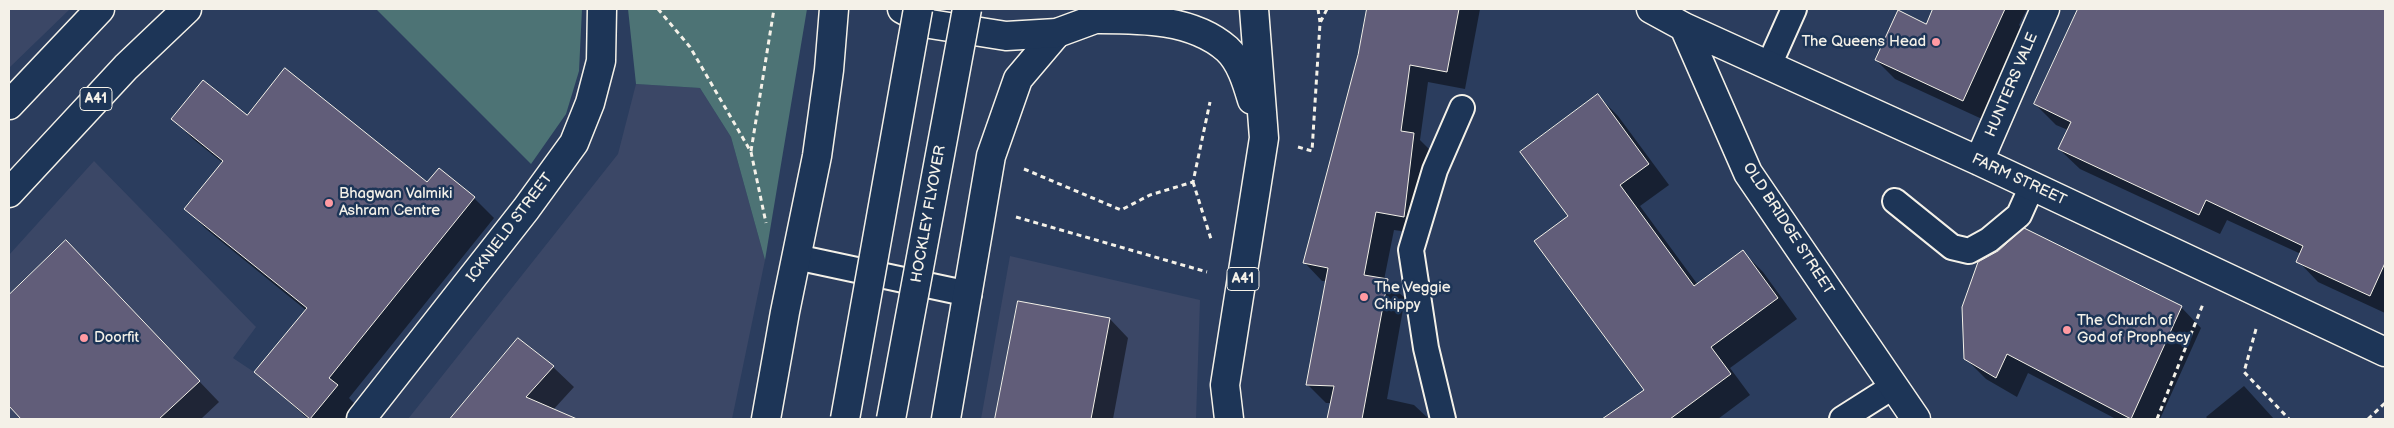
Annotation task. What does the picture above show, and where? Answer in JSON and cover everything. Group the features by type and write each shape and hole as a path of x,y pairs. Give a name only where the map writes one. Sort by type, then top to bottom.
{"main road":[{"path":"9,105 100,9"},
{"name":"A41","path":"9,193 126,68 187,9"},
{"path":"766,419 817,156 829,70 834,9"},
{"name":"A41","path":"902,9 930,24 1006,36 1058,33 1101,14 1189,28 1208,37 1227,50 1240,67 1264,138"},
{"path":"845,419 918,9"},
{"name":"HOCKLEY FLYOVER","path":"891,419 967,9"},
{"name":"A41","path":"1229,419 1225,385 1243,282 1264,138 1254,9"},
{"name":"FARM STREET","path":"1651,9 1684,27 1979,161 2385,352"},
{"name":"HUNTERS VALE","path":"1979,161 2045,9"},
{"name":"ICKNIELD STREET","path":"361,419 526,209 574,142 590,103 601,60 601,10"},
{"name":"OLD BRIDGE STREET","path":"1684,27 1748,173 1916,419"},
{"path":"946,419 969,294 991,156 1018,79 1058,33"}],"lane":[{"path":"1769,65 1794,9"},
{"path":"1443,419 1426,348 1411,250 1435,170 1462,108"},
{"path":"1895,201 1952,247 1969,251 1989,240 2019,215 2032,186"},
{"path":"796,257 969,294"},
{"path":"1842,419 1894,386"}],"path":[{"path":"658,9 690,47 751,152 767,227"},
{"path":"751,152 774,9"},
{"path":"1264,138 1312,151 1320,23 1318,9"},
{"path":"1320,23 1327,9"},
{"path":"991,156 1121,210 1150,195 1193,182 1210,102"},
{"path":"982,207 1243,282"},
{"path":"2157,419 2216,272"},
{"path":"2266,296 2244,372 2289,419"},
{"path":"2368,419 2385,403"},
{"path":"2371,416 2374,419"}],"shaded area":[{"path":"9,9 70,9 9,68"},
{"path":"636,84 700,88 731,137 765,260 732,419 408,419 618,154"},
{"path":"94,161 256,327 233,358 254,372 310,419 9,419 9,255"},
{"path":"1010,256 1200,300 1196,419 981,419"}],"green space":[{"path":"376,9 582,9 579,71 566,114 531,164"},
{"path":"628,9 807,9 765,260 731,137 700,88 636,84"}],"building":[{"path":"1367,9 1459,9 1447,72 1410,65 1401,131 1414,133 1404,217 1376,212 1364,275 1388,279 1362,419 1327,419 1334,386 1306,385 1328,268 1303,263 1358,55"},
{"name":"The Queens Head","path":"1933,9 2005,9 1963,101 1875,60 1898,10 1926,24"},
{"path":"2078,9 2385,9 2385,263 2370,296 2296,262 2303,246 2206,200 2199,215 2058,149 2071,122 2034,104"},
{"name":"Bhagwan Valmiki Ashram Centre","path":"285,68 427,182 439,168 475,197 329,378 338,385 310,419 254,372 307,308 184,209 223,161 171,119 203,80 247,115"},
{"path":"1598,94 1649,164 1620,185 1694,286 1743,250 1778,298 1711,347 1731,374 1670,419 1602,419 1644,390 1534,241 1568,216 1520,152"},
{"name":"The Church of God of Prophecy","path":"2024,228 2182,306 2131,419 2007,354 1996,378 1964,359 1962,307 1978,262 1998,251"},
{"name":"Doorfit","path":"66,240 200,381 159,419 21,419 9,406 9,295"},
{"path":"1018,301 1110,318 1091,419 995,419"},
{"path":"518,338 554,366 526,397 577,419 450,419"}],"place":[{"name":"The Queens Head","path":"1936,42"},
{"name":"Bhagwan Valmiki Ashram Centre","path":"329,203"},
{"name":"The Veggie Chippy","path":"1364,297"},
{"name":"The Church of God of Prophecy","path":"2067,330"},
{"name":"Doorfit","path":"84,338"}]}
